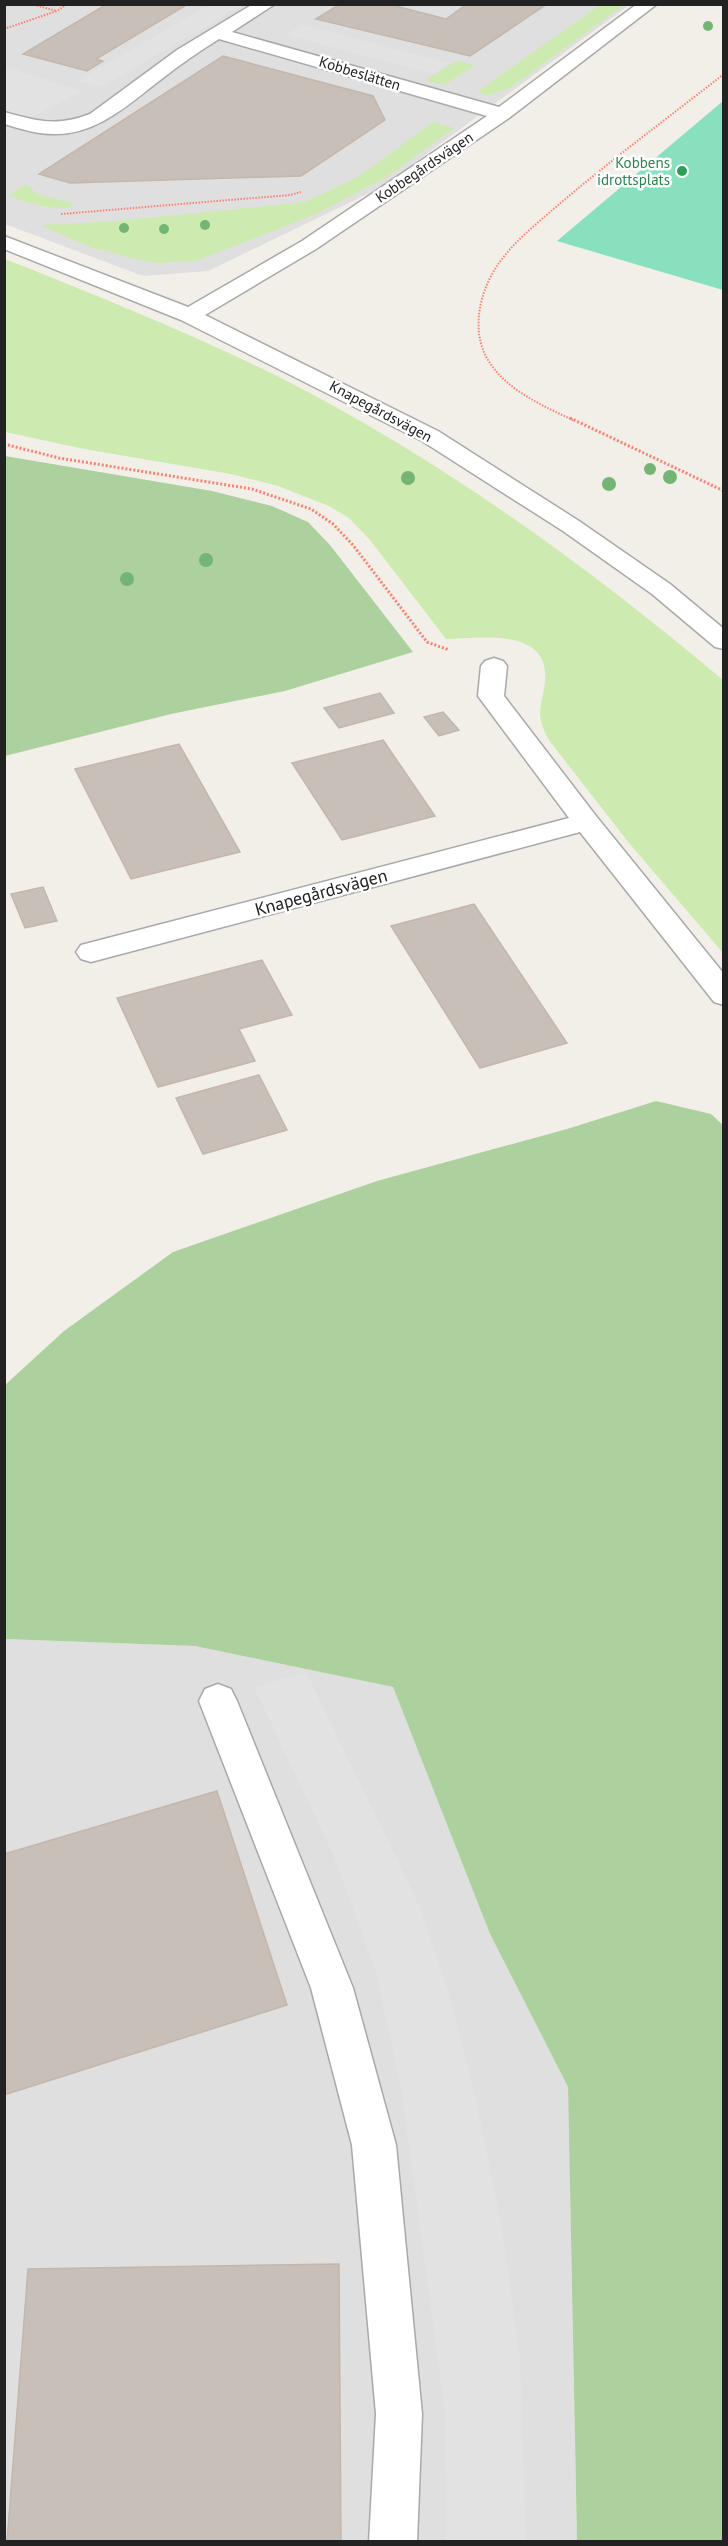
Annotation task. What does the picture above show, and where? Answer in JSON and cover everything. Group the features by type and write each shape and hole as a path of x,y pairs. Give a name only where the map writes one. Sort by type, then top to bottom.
{"street":[{"path":"4,118 38,130 80,126 129,98 171,63 267,4"},
{"name":"Kobbegårdsvägen","path":"189,315 309,245 502,114 649,4"},
{"name":"Kobbeslätten","path":"217,33 502,114"},
{"path":"274,70 297,54"},
{"name":"Knapegårdsvägen","path":"4,242 189,315 430,436 571,526 661,589 723,642"},
{"path":"494,666 490,696 723,995"},
{"name":"Knapegårdsvägen","path":"91,952 586,822"},
{"path":"218,1701 332,1988 374,2145 399,2414 393,2541"}],"path":[{"path":"32,4 57,11"},
{"path":"4,29 57,11 67,4"},
{"path":"432,4 439,4"},
{"path":"723,74 599,170 533,227 502,260 490,279 477,332 483,352 496,371 530,396 723,491"},
{"path":"51,213 80,214 290,195 307,191"},
{"path":"4,444 59,458 252,489 311,509 333,524 353,545 427,642 494,666"}],"shaded area":[{"path":"4,5 629,5 380,188 208,271 143,276 5,224"},
{"path":"209,5 243,5 101,87 77,81"},
{"path":"303,25 450,63 434,74 286,35"},
{"path":"5,66 81,91 5,132"},
{"path":"5,1639 195,1646 393,1687 490,1934 568,2087 577,2541 5,2542"},
{"path":"306,1672 419,1905 448,1991 475,2094 504,2240 520,2361 526,2541 446,2541 445,2414 402,2093 376,1972 333,1854 254,1687"}],"green space":[{"path":"601,4 624,5 510,88 488,95 477,92"},
{"path":"456,61 475,65 444,85 425,80"},
{"name":"Kobbens idrottsplats","path":"723,101 723,290 557,241"},
{"path":"433,122 454,128 387,177 314,215 196,261 156,263 136,259 90,247 40,225 116,221 305,202 358,177"},
{"path":"24,185 40,195 74,205 61,208 42,206 10,195"},
{"path":"5,259 215,346 283,379 400,444 512,517 566,556 723,680 723,953 629,843 548,739 540,715 545,681 544,664 536,652 525,644 510,639 446,639 370,540 349,518 329,506 278,486 231,474 84,449 5,432"},
{"path":"5,456 212,491 272,506 308,522 330,545 413,652 285,691 171,714 5,756"},
{"path":"656,1101 711,1114 724,1126 723,2541 577,2541 568,2087 490,1934 393,1687 195,1646 5,1639 5,1385 64,1331 173,1252 377,1181 567,1129"}],"building":[{"path":"107,4 188,4 96,59 103,61 87,71 23,54"},
{"path":"340,4 388,4 446,19 467,4 547,4 470,56 316,19"},
{"path":"223,56 373,96 385,120 301,176 70,183 39,174"},
{"path":"380,693 394,713 339,728 324,708"},
{"path":"443,712 459,730 439,736 424,717"},
{"path":"383,740 435,816 342,840 292,763"},
{"path":"179,744 240,852 131,879 75,769"},
{"path":"43,887 57,921 25,928 11,894"},
{"path":"474,904 567,1043 480,1068 391,926"},
{"path":"262,960 292,1015 239,1029 255,1061 158,1087 117,998"},
{"path":"259,1075 287,1130 203,1154 176,1098"},
{"path":"217,1791 287,2005 4,2095 4,1854"},
{"path":"339,2264 341,2542 7,2542 28,2269"}],"place":[{"name":"Kobbens idrottsplats","path":"682,171"}]}
